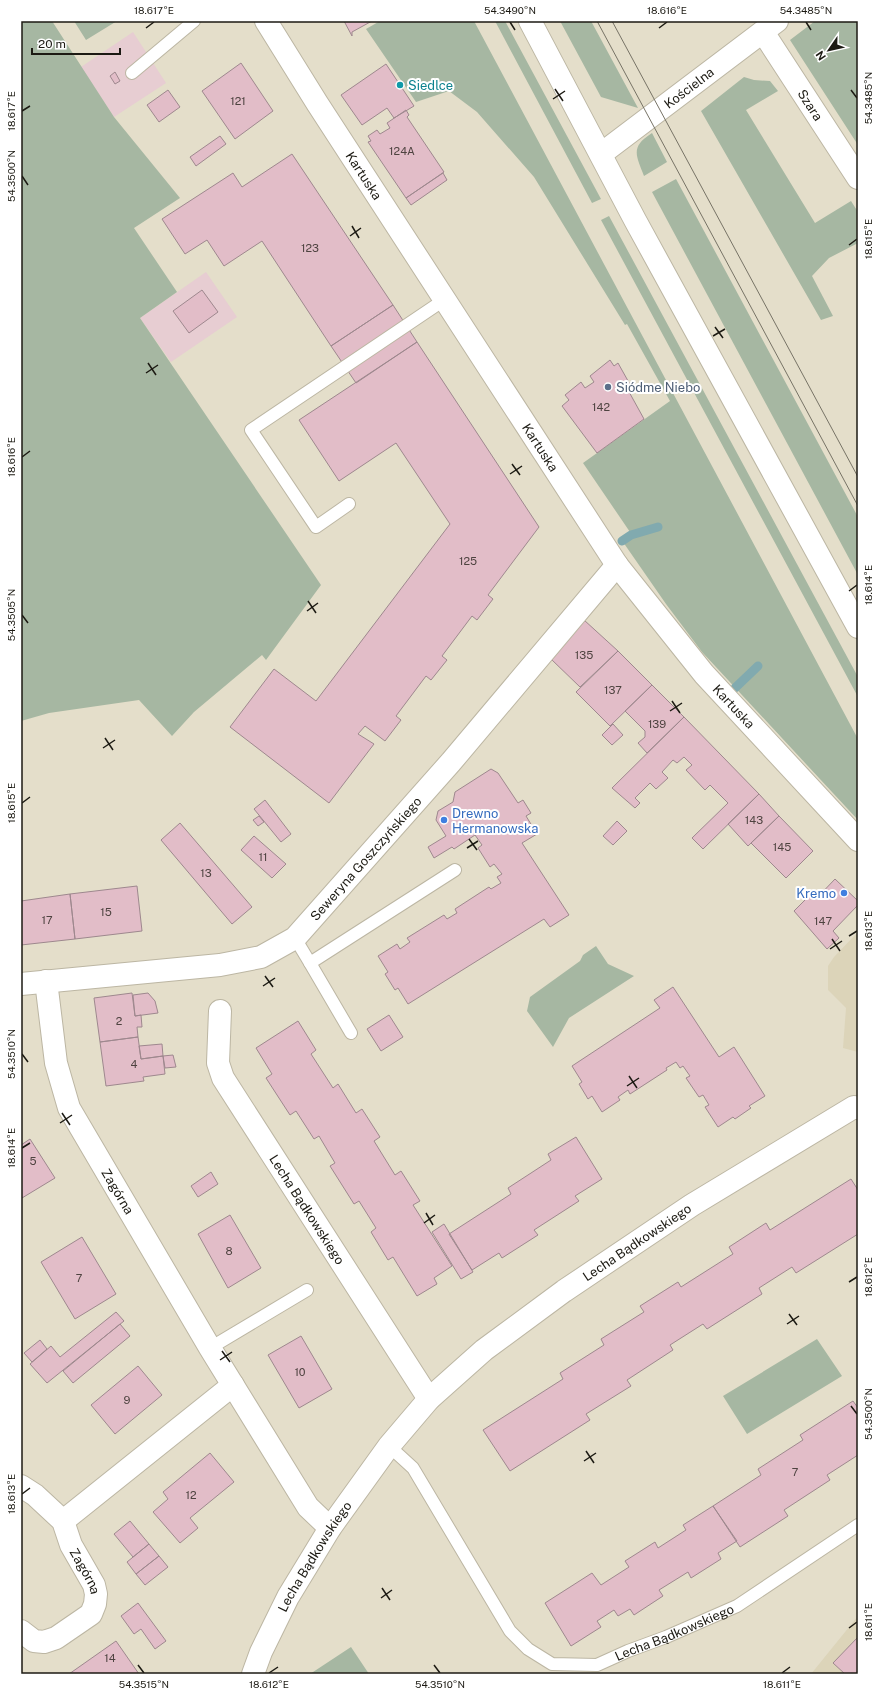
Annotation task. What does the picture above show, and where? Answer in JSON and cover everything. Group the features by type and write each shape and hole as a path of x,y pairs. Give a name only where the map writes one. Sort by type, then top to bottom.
{"street":[{"path":"530,21 635,220 858,627"},
{"name":"Kartuska","path":"272,23 317,103 617,565 704,674 858,840"},
{"name":"Kościelna","path":"601,154 770,26"},
{"name":"Szara","path":"770,26 858,178"},
{"name":"Seweryna Goszczyńskiego","path":"21,984 220,965 261,957 295,938 451,762 617,565"},
{"name":"Zagórna","path":"46,981 56,1063 69,1108 210,1348 308,1507 330,1528"},
{"name":"Lecha Bądkowskiego","path":"220,1011 218,1063 223,1078 429,1398"},
{"name":"Lecha Bądkowskiego","path":"253,1674 261,1652 288,1597 330,1528 389,1446 429,1398 484,1350 564,1291 692,1205 854,1107 858,1108"},
{"path":"21,1486 35,1496 63,1521 233,1385"},
{"name":"Zagórna","path":"21,1631 34,1641 44,1642 56,1638 91,1614 95,1604 96,1594 94,1585 71,1546 63,1521"}],"lane":[{"path":"132,73 194,21"},
{"path":"349,504 316,527 251,430 444,300"},
{"path":"310,963 455,870"},
{"path":"295,938 351,1033"},
{"path":"210,1348 307,1290"},
{"name":"Lecha Bądkowskiego","path":"389,1446 413,1468 510,1631 528,1649 552,1664 597,1665 737,1606 858,1525"}],"shaded area":[{"path":"133,32 166,83 114,117 81,67"},
{"path":"206,272 237,317 171,362 140,318"},
{"path":"858,932 858,1052 843,1048 846,1008 828,990 828,966 834,957"},
{"path":"858,1616 858,1674 811,1674"}],"green space":[{"path":"21,21 52,21 114,117 180,198 134,228 177,292 140,318 321,585 266,660 262,655 194,712 172,736 139,700 49,713 21,721"},
{"path":"74,21 117,21 86,40"},
{"path":"380,21 474,21 858,739 858,820 702,652 666,604 623,542 632,535 583,463 670,401 627,324 625,325 534,177 477,112 449,91 416,102 366,29"},
{"path":"495,21 505,21 601,199 592,203"},
{"path":"560,21 591,21 638,108 601,97"},
{"path":"815,21 858,21 858,145 790,40"},
{"path":"744,77 754,80 770,81 778,91 746,110 815,223 851,201 858,212 858,243 829,258 812,276 833,316 821,320 701,111"},
{"path":"652,133 667,162 644,176 637,157 637,152 640,143"},
{"path":"676,179 858,517 858,575 652,192"},
{"path":"609,216 858,677 858,697 601,220"},
{"path":"596,946 608,964 634,976 569,1018 553,1047 527,1011 530,997 580,961 583,955"},
{"path":"817,1339 842,1376 747,1434 723,1396"},
{"path":"351,1647 369,1674 310,1674"}],"building":[{"path":"344,21 372,21 352,32 352,36"},
{"path":"241,63 273,111 235,139 202,91"},
{"path":"386,64 414,106 394,118 387,108 362,125 341,95"},
{"path":"115,72 120,81 115,84 110,76"},
{"path":"168,90 180,107 159,122 147,105"},
{"path":"406,110 409,115 407,117 444,172 406,198 368,142 371,141 368,136 377,130 380,134 390,128 387,123"},
{"path":"220,136 226,144 196,166 190,157"},
{"path":"292,154 393,305 331,346 262,241 224,266 207,240 185,254 162,219 233,173 242,187"},
{"path":"443,173 447,180 411,205 406,198"},
{"path":"202,290 218,312 189,333 173,311"},
{"path":"393,305 417,342 356,383 331,346"},
{"path":"417,342 539,527 488,595 493,599 477,620 472,616 442,656 447,660 431,680 426,676 396,716 401,720 385,741 365,726 358,734 374,744 329,803 230,727 274,669 316,701 450,524 396,443 339,481 299,420"},
{"path":"610,360 614,366 618,363 632,388 628,390 644,419 597,453 562,406 569,400 565,395 581,382 585,388 594,382 590,376"},
{"path":"584,620 618,651 580,687 551,659"},
{"path":"618,651 652,685 610,726 576,692"},
{"path":"652,685 684,717 647,753 638,743 645,737 645,731 625,711"},
{"path":"684,717 759,794 703,849 692,838 728,803 710,785 705,790 686,770 692,765 684,757 677,763 673,760 662,772 668,778 656,789 650,783 635,798 640,803 635,808 612,788"},
{"path":"613,724 623,735 612,745 602,735"},
{"path":"491,769 498,773 518,803 523,800 531,813 526,816 537,834 522,843 569,915 550,927 544,919 408,1004 398,988 395,990 385,974 388,972 378,956 397,944 400,949 410,942 407,938 444,915 447,919 457,913 455,909 489,887 491,889 501,883 497,877 502,874 494,864 490,867 478,848 482,845 475,835 454,849 452,847 434,858 428,847 446,836 436,820 438,811 453,802 455,792"},
{"path":"759,794 779,816 748,846 728,824"},
{"path":"265,800 291,834 281,842 254,809"},
{"path":"259,816 264,822 258,826 253,820"},
{"path":"779,816 813,851 786,878 751,843"},
{"path":"617,821 627,831 613,845 603,836"},
{"path":"180,823 252,907 232,924 161,840"},
{"path":"254,836 286,864 272,878 241,850"},
{"path":"835,879 858,901 858,905 833,931 839,938 827,949 794,911 811,894 815,900"},
{"path":"137,886 142,931 75,939 70,894"},
{"path":"70,894 75,939 21,945 21,901"},
{"path":"673,987 719,1057 734,1047 765,1096 749,1106 751,1108 735,1119 733,1117 718,1127 705,1107 709,1105 703,1095 699,1097 686,1078 690,1076 683,1066 680,1068 676,1062 666,1068 667,1070 630,1094 628,1090 618,1097 620,1100 602,1112 592,1096 588,1099 579,1084 582,1082 572,1066 660,1008 654,1000"},
{"path":"132,993 135,1016 141,1015 142,1027 137,1027 138,1037 100,1042 94,998"},
{"path":"148,993 155,1001 158,1013 135,1016 133,995"},
{"path":"389,1015 403,1037 381,1051 367,1029"},
{"path":"298,1021 316,1050 311,1054 333,1088 338,1084 356,1113 362,1109 380,1137 374,1141 395,1175 401,1171 420,1201 413,1205 452,1266 434,1278 437,1284 417,1296 393,1257 388,1260 371,1232 376,1228 359,1201 354,1204 330,1166 335,1163 319,1136 314,1139 296,1111 290,1115 266,1078 272,1074 256,1048"},
{"path":"138,1037 141,1059 163,1056 165,1074 143,1077 144,1081 106,1086 100,1042"},
{"path":"162,1044 163,1056 141,1059 139,1046"},
{"path":"173,1055 176,1067 165,1068 163,1056"},
{"path":"576,1137 602,1179 575,1196 579,1201 534,1230 538,1235 502,1258 499,1253 472,1270 449,1234 511,1194 508,1188 551,1160 548,1154"},
{"path":"30,1139 55,1178 22,1198 21,1145"},
{"path":"211,1172 218,1184 198,1197 191,1186"},
{"path":"851,1179 858,1190 858,1234 796,1273 792,1267 759,1288 762,1294 707,1329 703,1324 670,1345 673,1350 627,1380 631,1386 586,1414 590,1420 510,1471 483,1430 563,1379 560,1373 604,1345 601,1339 644,1312 640,1306 678,1282 681,1287 733,1254 729,1247 766,1223 770,1230"},
{"path":"230,1215 261,1268 228,1288 198,1234"},
{"path":"444,1224 473,1272 461,1279 432,1232"},
{"path":"82,1237 116,1294 75,1319 41,1262"},
{"path":"116,1312 124,1321 47,1383 30,1364 51,1346 60,1357"},
{"path":"120,1324 130,1336 73,1383 63,1371"},
{"path":"301,1336 332,1389 299,1408 268,1355"},
{"path":"40,1340 47,1349 32,1362 24,1353"},
{"path":"138,1366 162,1395 115,1434 91,1405"},
{"path":"853,1401 858,1408 858,1455 827,1475 830,1480 784,1510 788,1516 740,1547 713,1506 761,1475 758,1469 803,1440 800,1435"},
{"path":"210,1453 234,1482 190,1518 198,1528 180,1543 153,1512 168,1499 163,1492"},
{"path":"713,1506 737,1541 718,1553 721,1559 691,1578 688,1572 659,1590 663,1596 634,1615 630,1609 618,1616 614,1610 597,1621 601,1627 571,1646 545,1603 592,1573 601,1585 629,1567 625,1561 655,1542 658,1548 686,1530 683,1525"},
{"path":"130,1521 149,1544 133,1557 114,1534"},
{"path":"149,1544 159,1556 136,1574 127,1562"},
{"path":"159,1556 168,1567 145,1585 136,1574"},
{"path":"138,1603 166,1641 155,1649 141,1629 134,1634 121,1616"},
{"path":"858,1637 858,1674 845,1674 833,1663"},
{"path":"116,1641 139,1674 69,1674"}],"waterway":[{"path":"622,541 631,535 658,527"},
{"path":"735,688 758,666"}],"tram line":[{"path":"597,21 858,506"},
{"path":"612,21 858,477"}],"place":[{"name":"Siedlce","path":"400,85"},
{"name":"Siódme Niebo","path":"608,387"},
{"name":"Drewno Hermanowska","path":"444,820"},
{"name":"Kremo","path":"844,893"}]}
